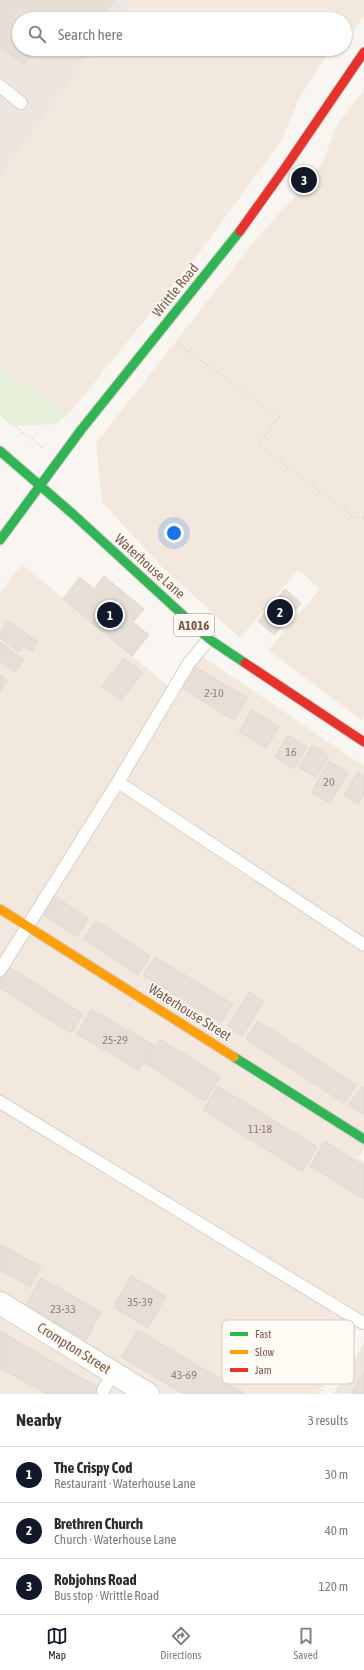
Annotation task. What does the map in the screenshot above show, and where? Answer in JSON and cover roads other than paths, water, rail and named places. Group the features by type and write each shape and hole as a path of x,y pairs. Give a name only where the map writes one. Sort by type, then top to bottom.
{"street":[{"name":"Writtle Road","path":"0,540 59,461 236,236 285,168 364,52"},
{"name":"A1016","path":"0,451 40,486"},
{"name":"Waterhouse Lane","path":"40,486 209,638 364,742"},
{"name":"Waterhouse Street","path":"0,908 364,1139"},
{"name":"Crompton Street","path":"0,1303 108,1381 148,1394"}],"lane":[{"path":"0,86 21,103"},
{"path":"0,970 118,782 189,662 209,638"},
{"path":"118,782 364,945"},
{"path":"0,1102 363,1323"}],"place":[{"name":"Robjohns Road","path":"304,180"},
{"name":"Brethren Church","path":"280,612"},
{"name":"The Crispy Cod","path":"110,615"}]}
